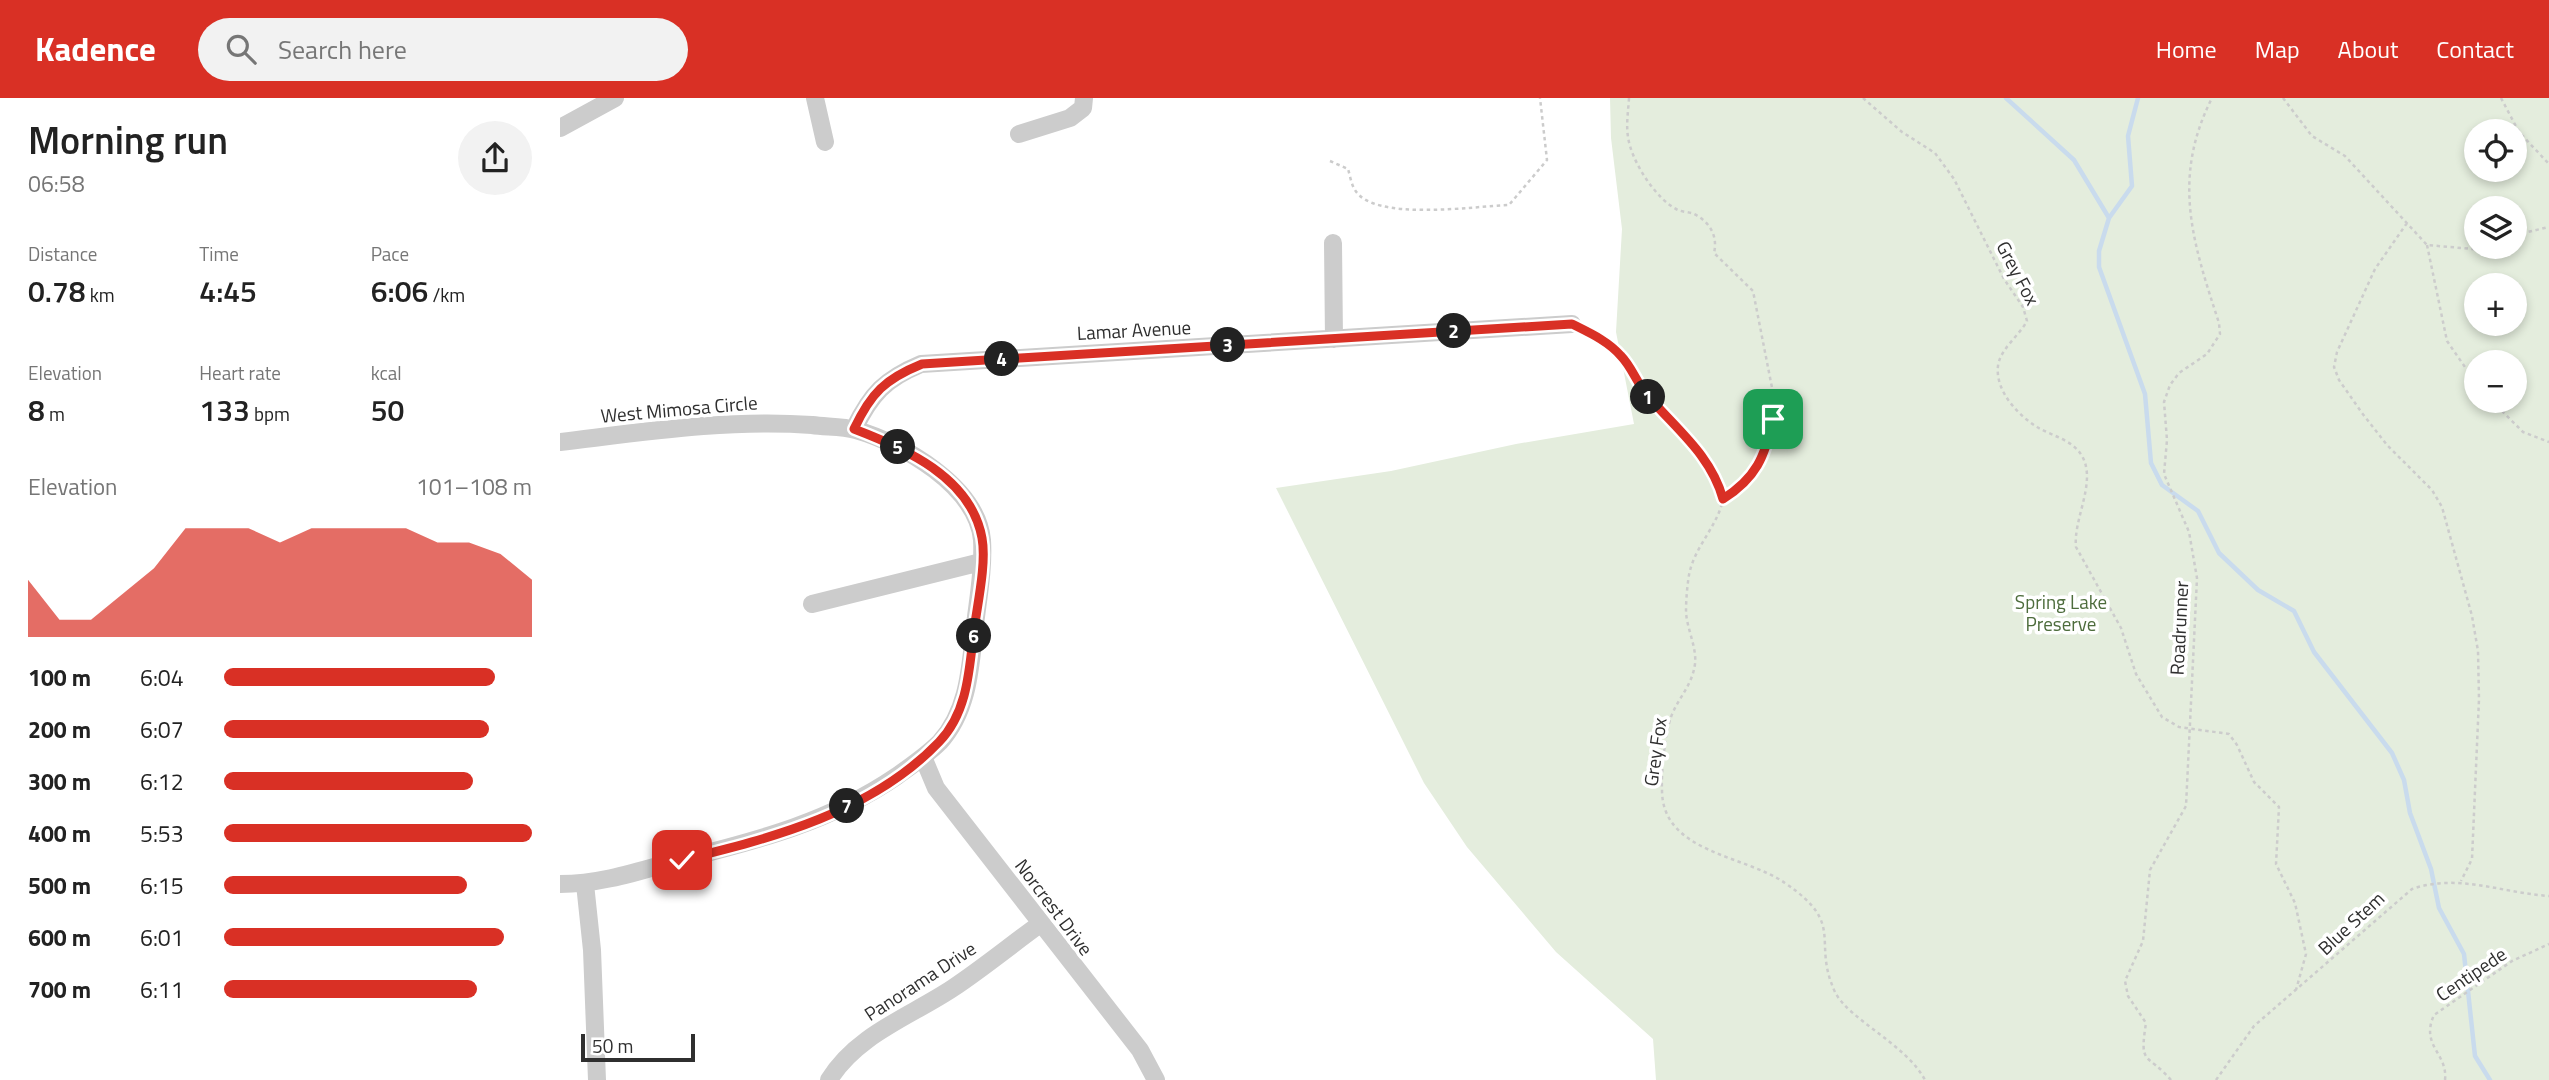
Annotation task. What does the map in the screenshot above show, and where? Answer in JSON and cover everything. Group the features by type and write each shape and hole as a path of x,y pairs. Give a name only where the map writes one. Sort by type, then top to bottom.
{"street":[{"path":"560,128 615,98"},
{"path":"816,98 825,142"},
{"path":"1019,134 1070,118 1083,108 1084,98"},
{"path":"1333,243 1334,339"},
{"name":"Lamar Avenue","path":"854,429 869,399 895,375 922,364 1572,324"},
{"name":"West Mimosa Circle","path":"560,442 730,423 765,422 854,429 893,444 925,462 956,488 972,513 982,538 968,684 956,719 941,741 923,757 865,798 816,821 755,842 585,884 560,884"},
{"path":"812,604 981,562"},
{"name":"Norcrest Drive","path":"923,757 936,788 1140,1050 1156,1080"},
{"path":"585,884 592,950 597,1080"},
{"name":"Panorama Drive","path":"829,1080 837,1067 863,1043 952,989 1040,923"}],"path":[{"path":"1330,161 1348,169 1355,190 1366,201 1391,210 1509,205 1547,160 1541,98"},
{"name":"Grey Fox","path":"1629,98 1626,111 1631,148 1648,181 1678,210 1693,213 1710,227 1717,242 1714,253 1753,291 1776,408 1762,463 1738,489 1723,499 1721,510 1698,551 1689,574 1686,613 1696,661 1691,682 1671,717 1661,792 1668,818 1695,844 1781,880 1808,899 1819,913 1825,929 1828,970 1836,993 1846,1006 1888,1038 1925,1080"},
{"name":"Grey Fox","path":"1863,98 1902,132 1935,153 1954,179 2004,279 2023,307 2027,321 2004,350 1998,365 2000,387 2010,402 2036,426 2071,443 2083,457 2086,485 2074,534 2076,547 2121,628 2136,674 2162,717 2179,727 2229,734 2237,745 2253,782 2279,807 2276,864 2295,903 2306,954 2296,990"},
{"name":"Roadrunner","path":"2171,1080 2146,1060 2142,1048 2146,1023 2128,996 2126,981 2143,941 2150,870 2186,806 2197,578 2189,531 2164,474 2167,440 2165,402 2170,385 2179,373 2207,354 2220,334 2219,323 2193,243 2188,198 2196,139 2212,98"},
{"path":"2283,98 2312,136 2346,156 2427,245 2447,341 2464,366"},
{"path":"2501,98 2519,132 2549,164"},
{"path":"2407,223 2375,270 2337,352 2334,367 2339,380 2362,413 2387,445 2432,490 2442,507 2472,616 2478,651 2479,699 2472,859 2460,881"},
{"path":"2527,232 2549,227"},
{"path":"2427,245 2464,248"},
{"path":"1572,324 1601,338 1622,356 1646,394 1698,449 1719,484 1723,499"},
{"path":"2504,413 2523,432 2549,442"},
{"name":"Blue Stem","path":"2216,1080 2254,1026 2412,889 2426,884 2460,881 2549,896"},
{"name":"Centipede","path":"2445,1080 2446,1071 2429,1035 2428,1028 2434,1015 2512,961 2549,944"}],"green space":[{"name":"Spring Lake Preserve","path":"1610,98 2549,98 2549,1080 1656,1080 1653,1039 1556,952 1467,847 1424,783 1276,488 1391,471 1516,444 1634,424 1616,332 1622,229 1611,138"}],"waterway":[{"path":"2006,98 2074,160 2109,218"},
{"path":"2138,98 2128,136 2132,186 2109,218 2099,251 2099,267 2145,394 2151,463 2162,485 2198,511 2219,553 2258,590 2294,611 2314,652 2392,753 2404,780 2410,813 2431,869 2439,908 2464,954 2475,1056 2490,1080"}],"route":[{"path":"682,860 755,842 816,821 865,798 923,757 941,741 956,719 968,684 982,538 972,513 956,488 925,462 893,444 854,429 869,399 895,375 922,364 1572,324 1601,338 1622,356 1646,394 1698,449 1719,484 1723,499 1738,489 1762,463 1773,419"}]}
